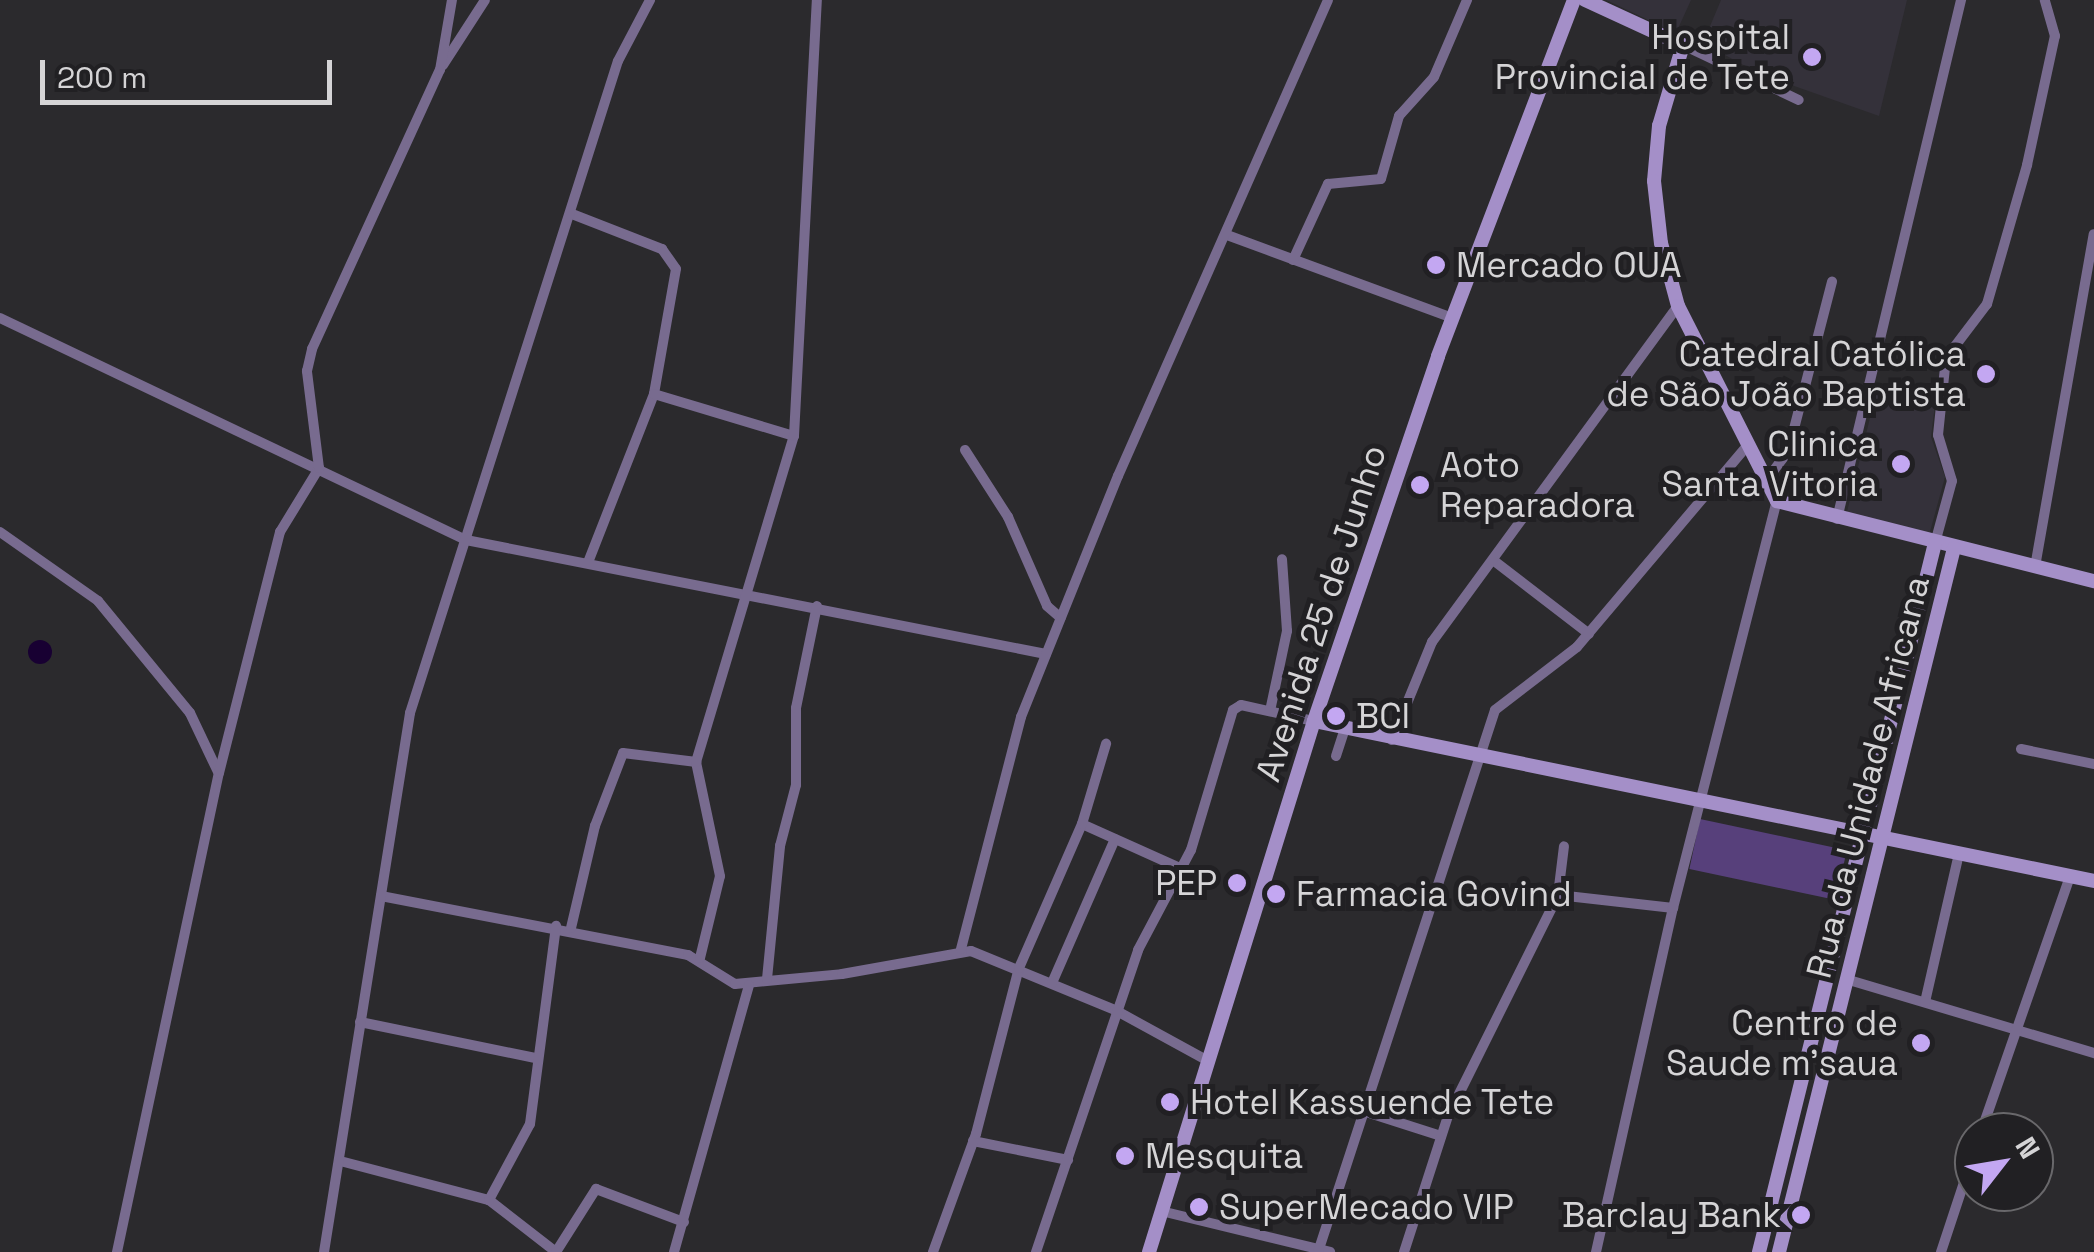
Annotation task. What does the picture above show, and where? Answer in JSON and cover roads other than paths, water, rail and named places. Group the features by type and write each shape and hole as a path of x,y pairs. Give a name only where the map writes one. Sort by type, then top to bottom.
{"street":[{"path":"440,70 452,0"},
{"path":"117,1252 219,773 280,532 319,468 307,371 312,349 440,70 485,0"},
{"path":"324,1252 344,1162 360,1022 410,712 618,61 650,0"},
{"path":"700,958 720,876 696,762 752,591 794,436 817,0"},
{"path":"961,949 1003,802 1013,742 1046,654 1328,0"},
{"path":"1293,260 1328,184 1381,180 1394,151 1399,116 1434,76 1466,0"},
{"name":"Avenida 25 de Junho","path":"1148,1252 1314,721 1452,318 1574,0"},
{"path":"1585,0 1799,100"},
{"path":"1837,520 1961,0"},
{"path":"1935,543 1952,481 1938,435 1946,358 1987,304 2022,184 2055,36 2045,0"},
{"path":"1683,45 1659,126 1654,181 1661,243 1678,306 1745,448 1776,502 2094,582"},
{"path":"572,214 662,249 676,269 654,394 588,562"},
{"path":"2035,567 2094,234"},
{"path":"1227,235 1452,318"},
{"path":"1764,483 1788,452 1832,282"},
{"path":"1392,740 1432,642 1678,306"},
{"path":"0,318 466,540 752,591 1046,654"},
{"path":"654,394 794,436"},
{"path":"1161,1210 1323,1251 1363,1110 1476,758 1505,699 1589,634 1745,448"},
{"path":"965,450 1008,517 1047,606 1062,618"},
{"path":"1596,1252 1672,908 1776,502"},
{"path":"0,532 98,601 190,713 219,773"},
{"name":"Rua da Unidade Africana","path":"1760,1252 1935,543"},
{"name":"Rua da Unidade Africana","path":"1779,1252 1954,548"},
{"path":"1270,711 1286,631 1282,560"},
{"path":"1493,560 1589,634"},
{"path":"767,979 780,846 796,785 796,708 818,606"},
{"path":"1036,1252 1115,1010 1144,934 1182,870 1233,710 1241,704 1476,758 2094,881"},
{"path":"1336,756 1344,728"},
{"path":"933,1252 974,1141 1019,968 1082,824 1106,744"},
{"path":"2022,749 2094,764"},
{"path":"570,928 595,826 623,753 696,762"},
{"path":"1082,824 1182,870"},
{"path":"1052,983 1115,839"},
{"path":"1404,1252 1441,1136 1558,895 1564,846"},
{"path":"1924,1002 1959,854"},
{"path":"1987,1112 2070,877"},
{"path":"1558,895 1672,908"},
{"path":"381,896 570,928 700,958 722,978 748,985 767,979 842,974 961,949 1019,968 1115,1010 1208,1061"},
{"path":"489,1200 530,1124 535,1058 556,926"},
{"path":"1849,980 2094,1053"},
{"path":"674,1252 748,985"},
{"path":"360,1022 535,1058"},
{"path":"1363,1110 1441,1136"},
{"path":"974,1141 1068,1160"},
{"path":"344,1162 489,1200 556,1252 596,1189 684,1222"},
{"path":"1941,1252 1954,1212"}],"place":[{"name":"Hospital Provincial de Tete","path":"1812,57"},
{"name":"Mercado OUA","path":"1436,265"},
{"name":"Catedral Católica de São João Baptista","path":"1986,374"},
{"name":"Clinica Santa Vitoria","path":"1901,464"},
{"name":"Aoto Reparadora","path":"1420,485"},
{"name":"BCI","path":"1336,716"},
{"name":"PEP","path":"1237,883"},
{"name":"Farmacia Govind","path":"1276,894"},
{"name":"Centro de Saude m'saua","path":"1921,1043"},
{"name":"Hotel Kassuende Tete","path":"1170,1102"},
{"name":"Mesquita","path":"1125,1156"},
{"name":"SuperMecado VIP","path":"1199,1207"},
{"name":"Barclay Bank","path":"1801,1215"}]}
